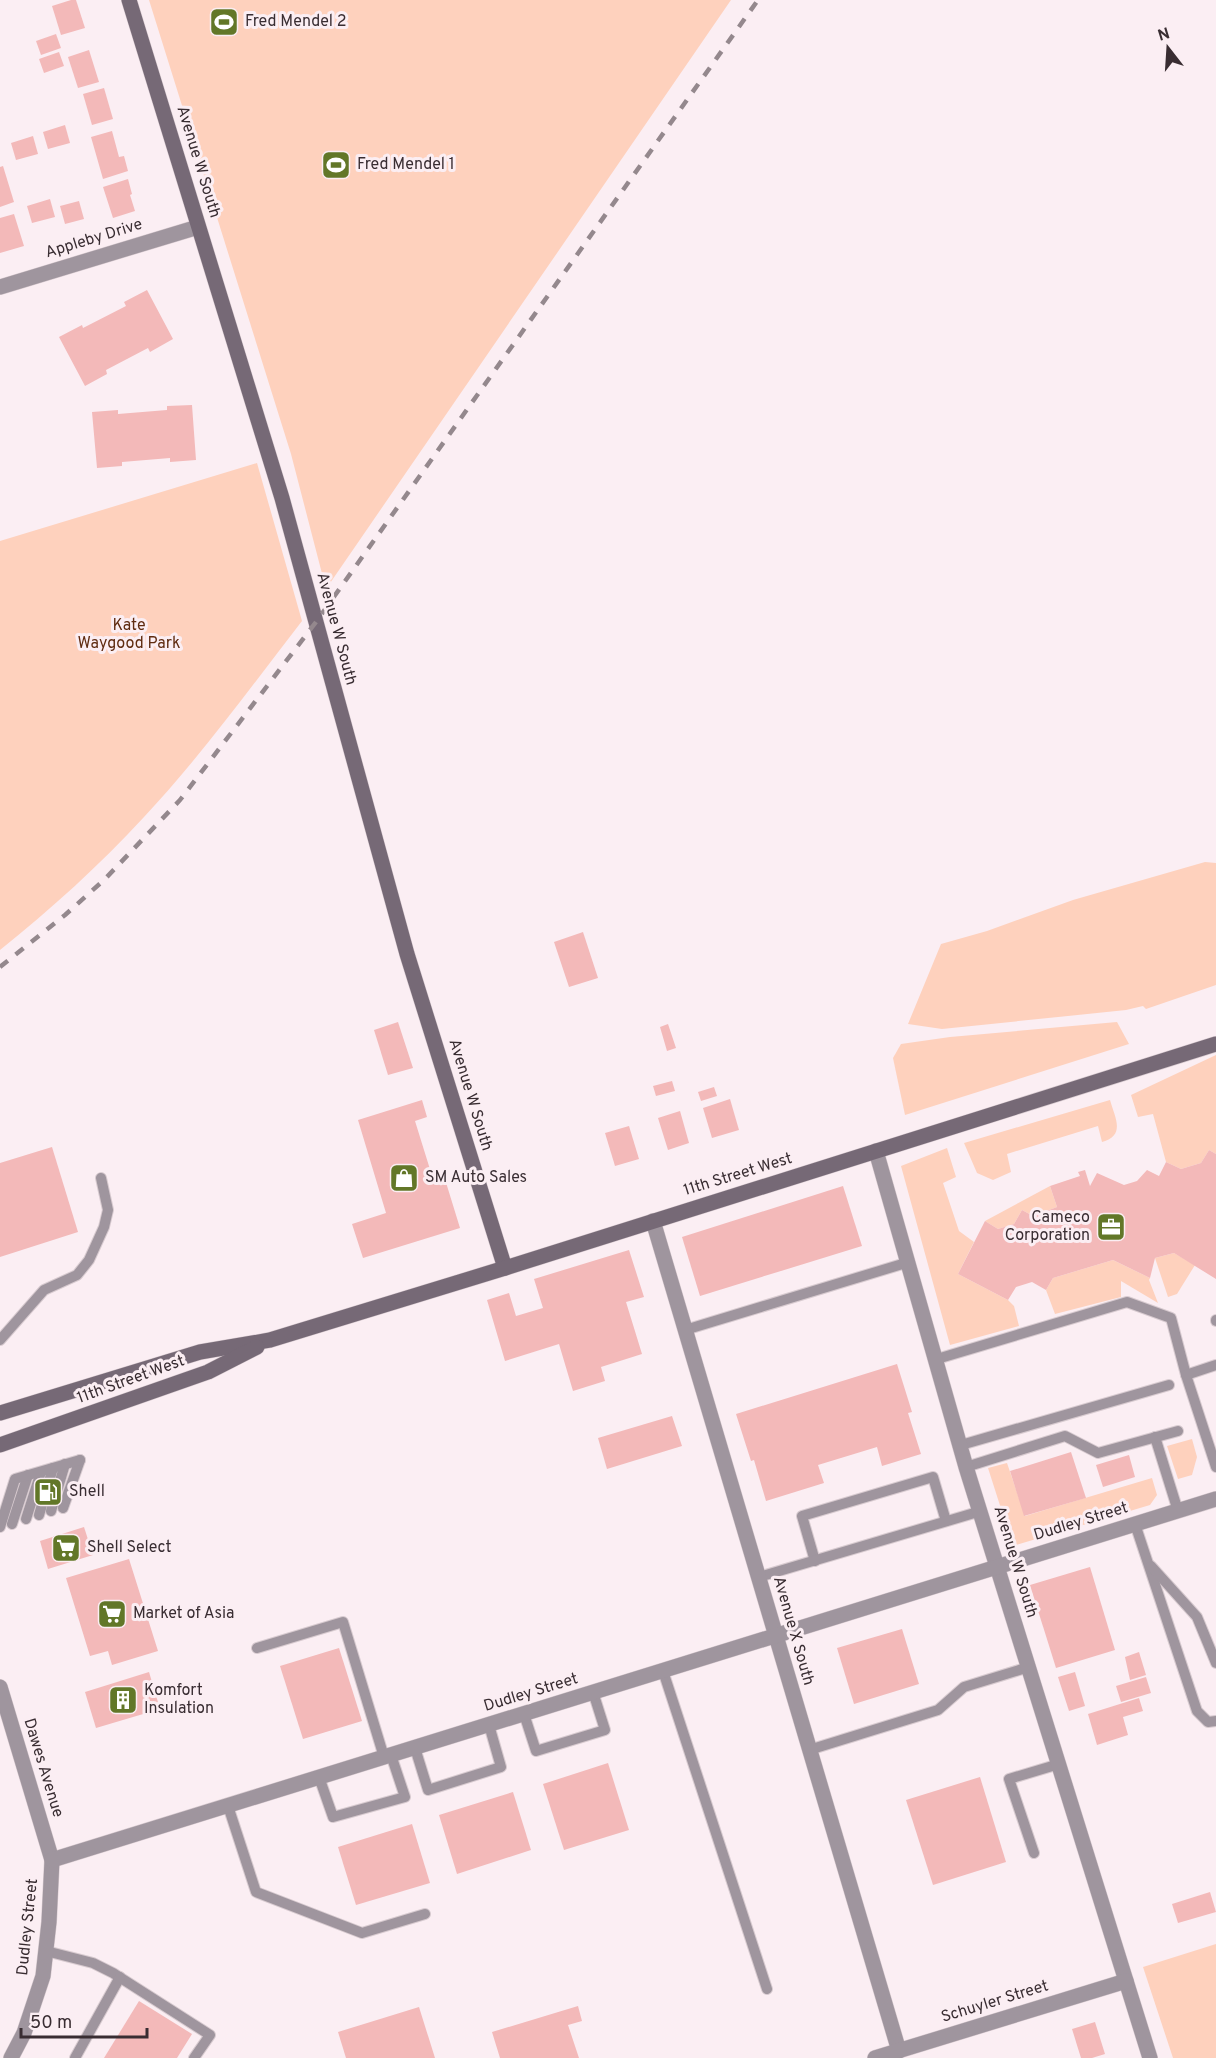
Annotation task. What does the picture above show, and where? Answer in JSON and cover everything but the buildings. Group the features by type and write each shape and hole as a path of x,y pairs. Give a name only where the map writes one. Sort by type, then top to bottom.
{"main road":[{"name":"Avenue W South","path":"129,0 282,498 407,954 505,1268"},
{"name":"11th Street West","path":"0,1413 200,1352 270,1340 1216,1044"},
{"name":"11th Street West","path":"0,1445 208,1372 270,1340"}],"street":[{"name":"Appleby Drive","path":"0,287 198,227"},
{"name":"Avenue W South","path":"876,1151 966,1467 1149,2058"},
{"name":"Avenue X South","path":"653,1221 899,2050"},
{"name":"Dudley Street","path":"11,2058 24,2033 43,1976 53,1878 52,1860 1216,1499"},
{"name":"Dawes Avenue","path":"0,1687 52,1860"},
{"name":"Schuyler Street","path":"875,2058 1126,1981"}],"lane":[{"path":"0,1340 44,1290 77,1275 89,1260 104,1227 108,1210 100,1178"},
{"path":"685,1330 909,1262"},
{"path":"937,1359 1127,1302 1171,1318 1186,1375 1211,1437 1216,1467"},
{"path":"1186,1375 1216,1365"},
{"path":"961,1445 1169,1385"},
{"path":"966,1467 1065,1436 1098,1453 1178,1431"},
{"path":"1155,1437 1178,1511"},
{"path":"0,1527 15,1479 80,1460 63,1508"},
{"path":"51,1511 65,1464"},
{"path":"39,1515 53,1468"},
{"path":"27,1519 41,1472"},
{"path":"12,1524 28,1476"},
{"path":"815,1561 802,1516 933,1477 946,1521"},
{"path":"759,1577 981,1511"},
{"path":"1135,1524 1197,1711 1208,1722 1216,1721"},
{"path":"1147,1561 1197,1617 1216,1663"},
{"path":"257,1648 343,1622 388,1756 405,1797 333,1817 320,1777"},
{"path":"809,1750 938,1710 964,1687 1029,1667"},
{"path":"663,1671 767,1989"},
{"path":"524,1714 536,1751 605,1730 593,1692"},
{"path":"416,1748 428,1790 501,1767 489,1725"},
{"path":"1034,1852 1009,1779 1059,1764"},
{"path":"228,1806 256,1892 362,1933 425,1914"},
{"path":"46,1951 93,1963 120,1977 210,2035 194,2058"},
{"path":"75,2058 120,1977"}],"green space":[{"path":"149,0 731,0 326,589 291,454"},
{"name":"Kate Waygood Park","path":"257,463 302,621 206,746 144,817 75,886 0,950 0,541"},
{"path":"1205,862 1216,863 1216,985 1146,1009 1143,1006 1126,1010 942,1029 908,1024 941,944 987,931 1073,900"},
{"path":"1117,1022 1129,1044 905,1115 893,1058 901,1044 950,1037"},
{"path":"1216,1055 1216,1154 1209,1150 1201,1163 1181,1169 1166,1162 1153,1114 1138,1117 1131,1095"},
{"path":"1110,1100 1117,1125 1114,1135 1109,1139 1102,1142 1098,1126 1007,1154 1011,1172 993,1180 977,1173 964,1143"},
{"path":"947,1148 956,1177 943,1183 959,1231 974,1242 958,1274 1008,1300 1014,1306 1019,1326 950,1345 901,1166"},
{"path":"1050,1186 1057,1207 1033,1216 1022,1210 1014,1224 998,1229 985,1221"},
{"path":"1174,1253 1195,1265 1177,1294 1168,1297 1155,1258"},
{"path":"1113,1260 1150,1278 1158,1303 1121,1281 1121,1297 1055,1314 1046,1290 1053,1278"},
{"path":"1192,1439 1197,1457 1192,1475 1178,1479 1167,1446"},
{"path":"1007,1463 1025,1516 1152,1478 1157,1495 1150,1505 1013,1546 988,1468"},
{"path":"1216,1944 1216,2058 1173,2058 1143,1967"}],"railway":[{"path":"0,967 65,915 104,880 180,800 316,622 758,0"}],"place":[{"name":"Fred Mendel 2","path":"224,22"},
{"name":"Fred Mendel 1","path":"336,165"},
{"name":"SM Auto Sales","path":"404,1178"},
{"name":"Cameco Corporation","path":"1111,1227"},
{"name":"Shell","path":"48,1492"},
{"name":"Shell Select","path":"66,1548"},
{"name":"Market of Asia","path":"112,1614"},
{"name":"Komfort Insulation","path":"123,1700"}]}
